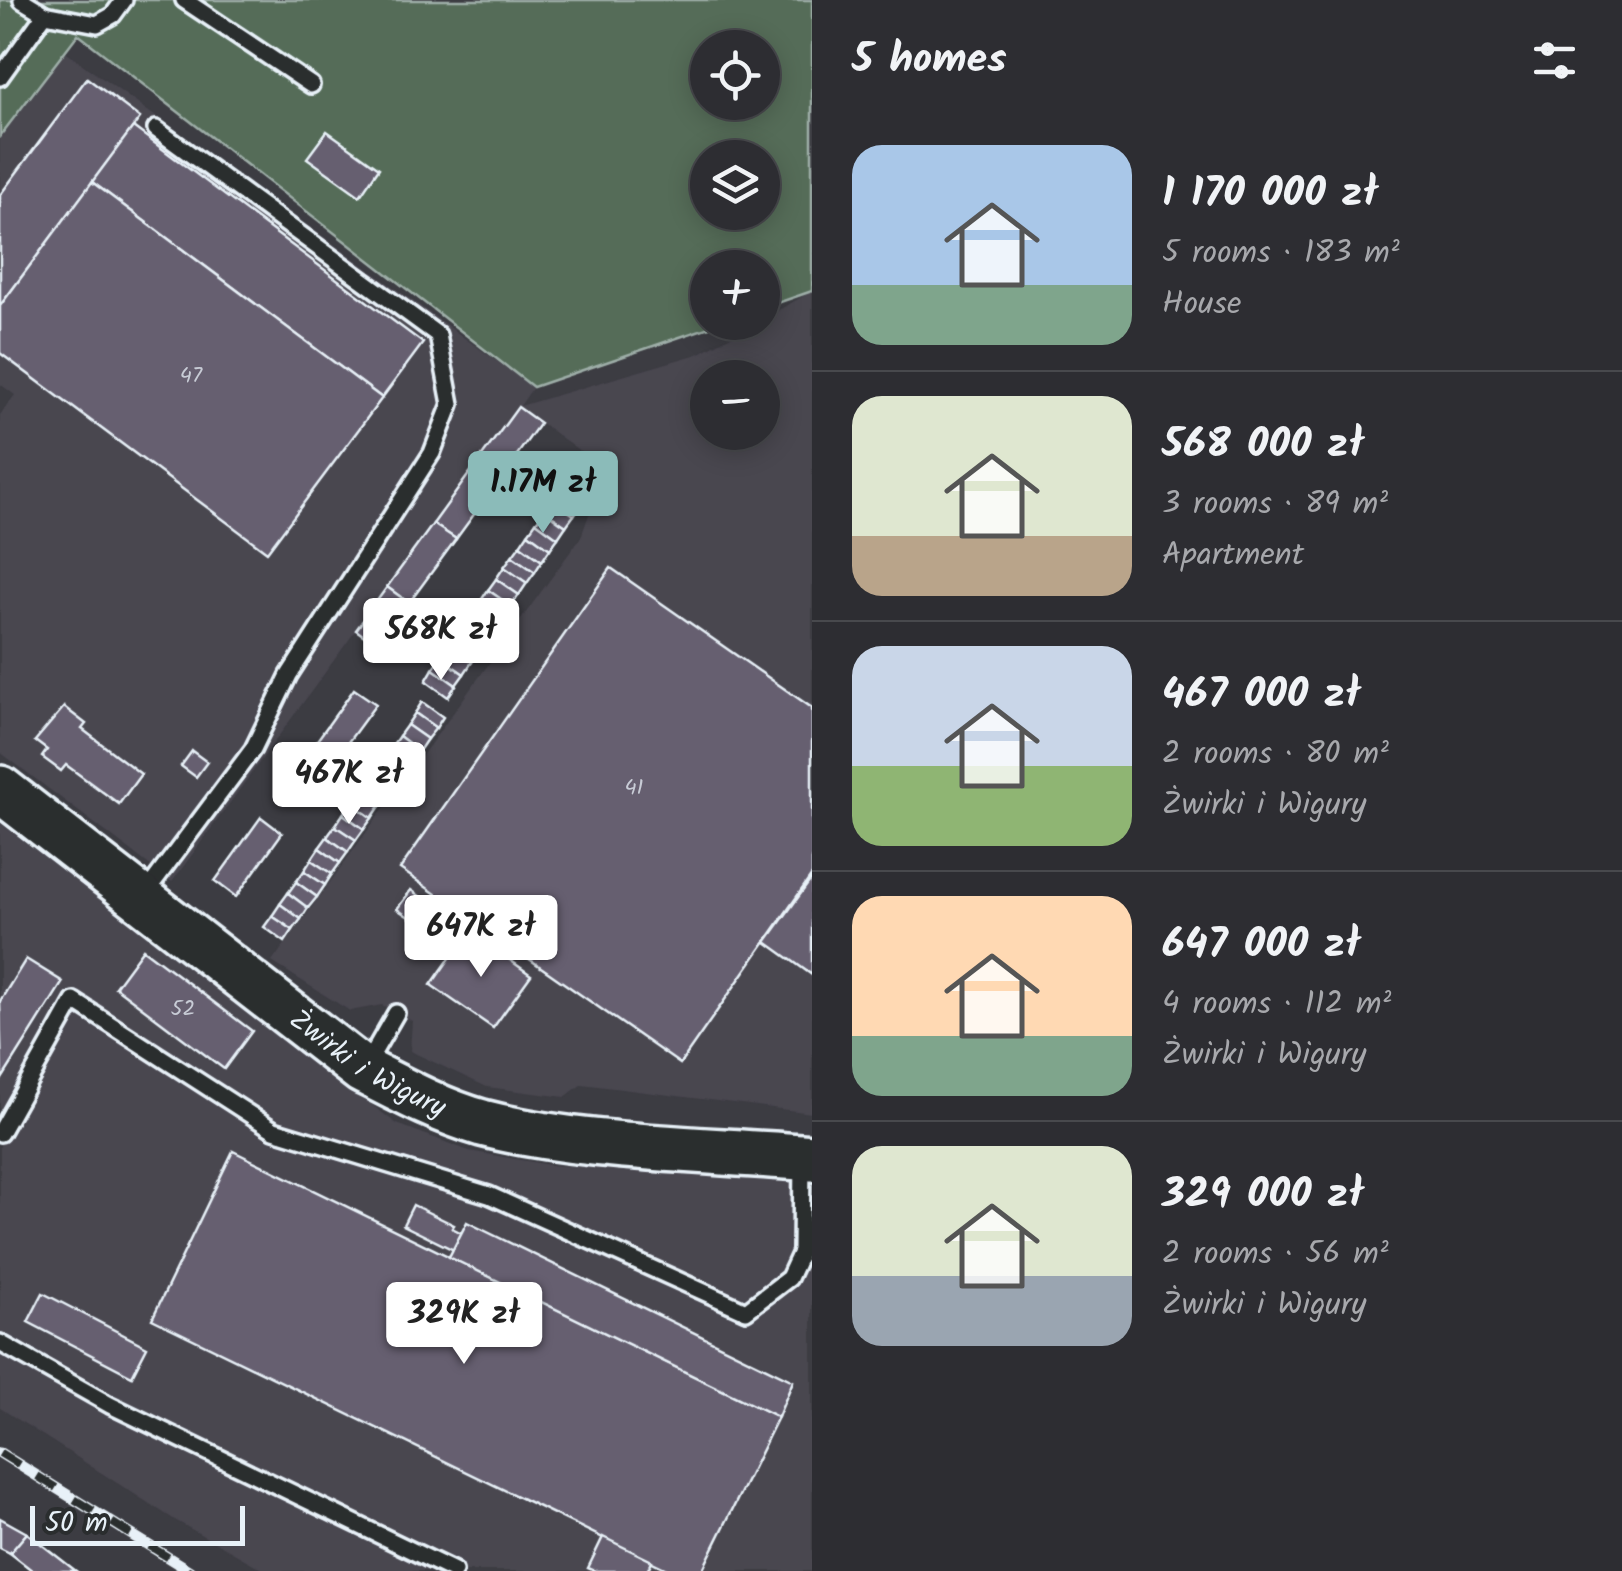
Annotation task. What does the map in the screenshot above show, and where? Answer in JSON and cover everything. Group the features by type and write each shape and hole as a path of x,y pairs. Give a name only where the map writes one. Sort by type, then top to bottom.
{"street":[{"name":"Żwirki i Wigury","path":"0,789 362,1070 420,1100 482,1122 571,1138 807,1157"}],"lane":[{"path":"22,0 45,14 98,24 124,0"},
{"path":"184,0 311,86"},
{"path":"0,76 45,14"},
{"path":"141,899 253,749 289,675 432,453 451,404 438,334 156,128"},
{"path":"0,1133 5,1114 74,1001 274,1130 489,1195 746,1310 789,1278 800,1252 807,1157"},
{"path":"362,1070 396,1012"},
{"path":"0,1343 110,1405 454,1571"}],"shaded area":[{"path":"64,51 533,387 520,406 698,354 724,340 780,340 780,309 812,291 812,1113 582,1084 565,1097 487,1087 410,1051 412,1021 382,1005 350,1011 272,962 581,537 605,469 519,407 172,882 0,752 0,415 15,395 0,384 0,136"},
{"path":"0,823 397,1124 469,1151 550,1165 812,1184 812,1571 266,1571 175,1520 0,1408"}],"green space":[{"path":"0,0 812,0 812,291 780,302 780,250 690,250 690,334 533,387 78,34 0,136"}],"building":[{"path":"87,78 140,118 0,306 0,195"},
{"path":"133,127 423,343 382,398 92,182"},
{"path":"327,131 379,168 360,196 307,158"},
{"path":"92,182 382,398 267,552 0,353 0,306"},
{"path":"518,407 540,423 494,487 472,470"},
{"path":"583,454 605,470 597,481 575,465"},
{"path":"575,465 597,481 589,492 567,477"},
{"path":"472,470 494,487 456,539 433,524"},
{"path":"567,477 589,492 582,504 559,488"},
{"path":"559,488 582,504 574,515 551,500"},
{"path":"551,500 574,515 566,526 544,511"},
{"path":"544,511 566,526 558,538 536,522"},
{"path":"536,522 558,538 550,549 528,533"},
{"path":"433,524 456,539 409,603 387,587"},
{"path":"528,533 550,549 542,561 520,545"},
{"path":"520,545 542,561 535,572 512,556"},
{"path":"512,556 535,572 527,583 504,567"},
{"path":"504,567 527,583 519,595 496,579"},
{"path":"611,568 812,708 812,875 680,1064 400,869"},
{"path":"496,579 519,595 511,606 488,590"},
{"path":"387,587 409,603 378,646 356,630"},
{"path":"488,590 511,606 503,618 480,602"},
{"path":"480,602 503,618 495,629 473,613"},
{"path":"473,613 495,629 488,640 465,624"},
{"path":"465,624 488,640 480,651 457,636"},
{"path":"457,636 480,651 472,662 449,647"},
{"path":"449,647 472,662 464,674 441,658"},
{"path":"441,658 464,674 456,685 433,669"},
{"path":"433,669 456,685 448,697 426,681"},
{"path":"354,689 376,704 329,768 308,753"},
{"path":"422,702 443,717 436,728 415,713"},
{"path":"64,707 86,724 82,729 141,774 119,804 66,765 61,771 42,757 47,750 35,741"},
{"path":"415,713 436,728 427,739 407,725"},
{"path":"407,725 427,739 419,751 399,736"},
{"path":"399,736 419,751 412,762 391,747"},
{"path":"391,747 412,762 404,773 383,758"},
{"path":"192,751 207,762 196,777 181,766"},
{"path":"383,758 404,773 396,784 375,770"},
{"path":"375,770 396,784 388,796 367,781"},
{"path":"367,781 388,796 380,806 359,792"},
{"path":"359,792 380,806 372,818 351,803"},
{"path":"351,803 372,818 364,829 343,814"},
{"path":"343,814 364,829 356,840 335,826"},
{"path":"261,817 282,833 236,897 215,881"},
{"path":"335,826 356,840 348,852 327,837"},
{"path":"327,837 348,852 340,863 319,848"},
{"path":"319,848 340,863 332,874 311,860"},
{"path":"311,860 332,874 325,885 304,871"},
{"path":"304,871 325,885 317,897 296,882"},
{"path":"812,878 812,975 766,942"},
{"path":"296,882 317,897 308,908 288,893"},
{"path":"411,890 441,911 428,930 397,909"},
{"path":"288,893 308,908 301,919 280,904"},
{"path":"280,904 301,919 293,930 272,916"},
{"path":"272,916 293,930 285,942 264,927"},
{"path":"469,931 531,975 493,1028 431,985"},
{"path":"143,949 252,1031 224,1069 115,987"},
{"path":"26,959 63,982 2,1079 0,1001"},
{"path":"233,1151 778,1417 702,1571 671,1571 152,1319"},
{"path":"413,1205 462,1233 454,1250 403,1225"},
{"path":"467,1222 793,1381 778,1417 449,1257"},
{"path":"43,1293 147,1347 132,1376 28,1322"},
{"path":"0,1518 27,1533 10,1553 0,1548"},
{"path":"27,1533 76,1571 33,1571 10,1553"},
{"path":"603,1537 652,1561 647,1571 588,1568"}],"railway":[{"path":"0,1453 190,1571"}]}
